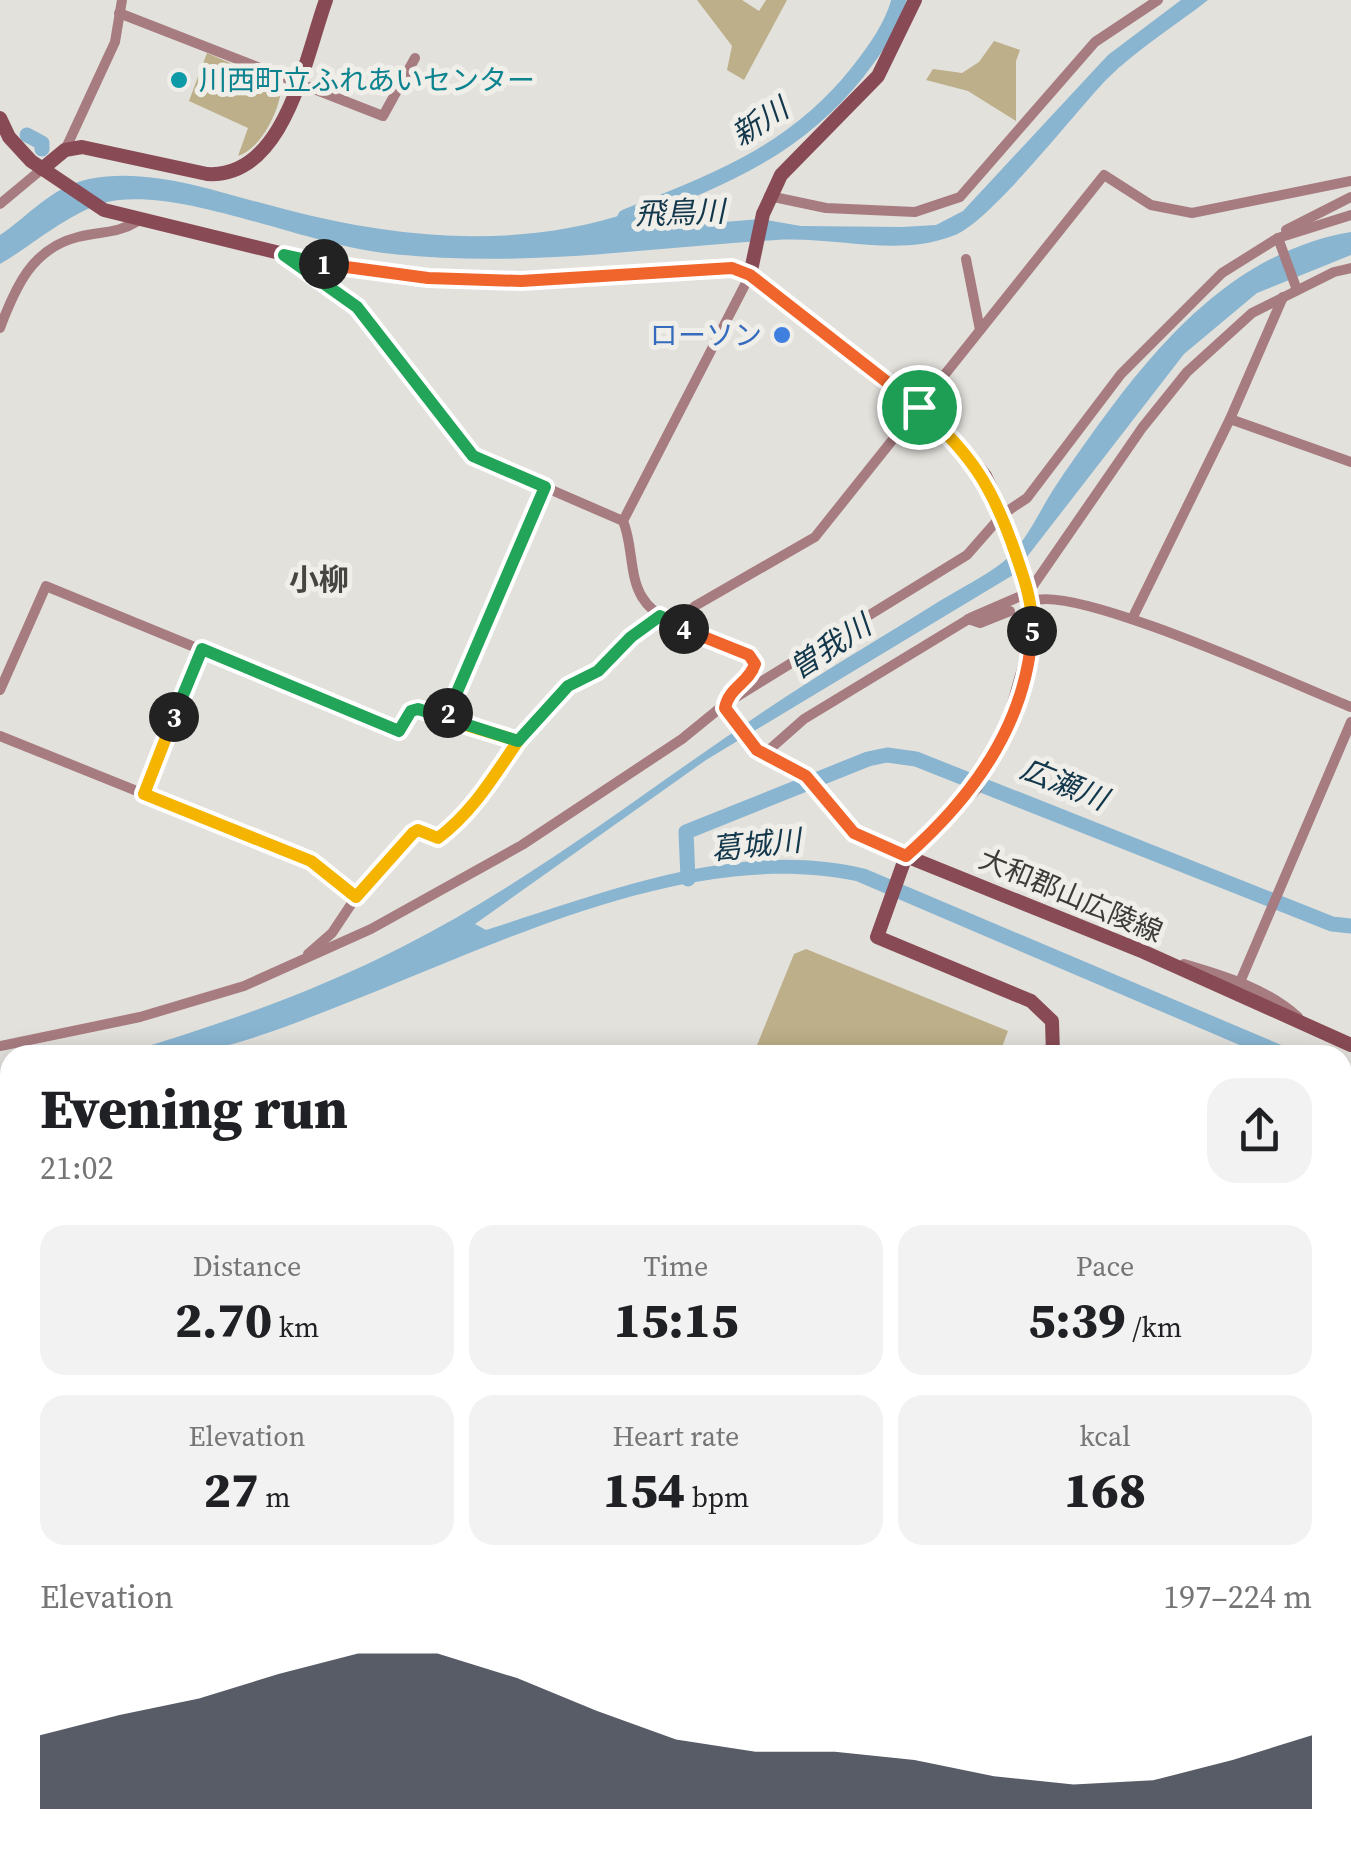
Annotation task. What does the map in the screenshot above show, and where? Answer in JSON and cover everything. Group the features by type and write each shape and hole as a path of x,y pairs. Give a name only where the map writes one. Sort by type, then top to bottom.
{"main road":[{"path":"42,169 65,150 82,147 228,174 264,154 326,0"},
{"path":"750,275 769,196 787,166 878,76 914,0"},
{"path":"0,118 9,137 42,169 87,201 132,219 334,266 428,278 521,281 713,268 750,275 919,407 962,446 985,476 1029,594 1033,611 1031,644 1022,686 986,768 974,788 905,861 877,937 1032,1001 1052,1021 1053,1045"},
{"name":"大和郡山広陵線","path":"905,861 1144,952 1351,1045"}],"street":[{"path":"65,150 115,42 122,0"},
{"path":"769,196 826,208 915,212 960,197 1095,42 1158,0"},
{"path":"120,13 383,116 414,58"},
{"path":"0,204 42,169"},
{"path":"675,625 695,606 815,537 1104,176 1151,206 1192,213 1351,181"},
{"path":"1279,242 1292,225 1351,198"},
{"path":"4,1045 195,1002 304,959 440,893 522,845 725,706 967,555 1027,498 1121,374 1162,329 1238,261 1351,216"},
{"path":"0,328 18,281 52,248 83,236 123,230 132,219"},
{"path":"1279,242 1296,287"},
{"path":"284,255 328,282 357,307 473,456 623,521"},
{"path":"966,259 980,330"},
{"path":"328,282 334,266"},
{"path":"1029,594 1142,428 1187,372 1252,313 1296,287 1351,268"},
{"path":"725,706 730,692 752,673 755,664 749,655 660,616 640,594 623,521 750,275"},
{"path":"1132,619 1230,419 1284,296"},
{"path":"1230,419 1351,462"},
{"path":"446,719 545,487"},
{"path":"0,690 46,586 399,731 411,711 518,741"},
{"path":"757,750 770,749 804,719 968,620 1029,594 1132,619 1351,707"},
{"path":"968,620 980,623 1010,611"},
{"path":"304,959 332,933 356,897 413,833 418,830 438,838 453,826 487,789 518,741 568,686 598,671 631,637 660,616"},
{"path":"144,794 202,649"},
{"path":"725,706 757,750 806,776 854,833 905,861"},
{"path":"1240,982 1351,722"},
{"path":"0,736 311,861 356,897"},
{"path":"1144,952 1240,982 1283,1004 1312,1029"}],"shaded area":[{"path":"697,0 742,0 759,11 766,0 787,0 744,80 727,70 732,46"},
{"path":"994,41 1020,50 1016,61 1016,121 968,91 926,80 933,69 962,73 979,62"},
{"path":"207,53 281,85 269,126 255,145 238,156 248,128 189,101"},
{"path":"806,949 1008,1031 1003,1045 757,1045 794,954"}],"water":[{"path":"1181,0 1208,0 1107,79 990,209 955,235 934,242 889,246 776,240 581,256 435,257 353,248 180,204 119,200 73,217 0,264 0,235 41,202 75,183 113,176 162,179 371,227 458,236 544,232 631,212 636,229 761,219 801,226 936,225 963,211 1108,55"},
{"path":"1351,232 1351,255 1257,293 1184,354 1013,575 706,760 475,924 486,930 626,886 721,865 818,861 866,869 1281,1045 1240,1045 856,881 791,874 725,877 659,889 592,908 245,1040 226,1045 150,1045 298,994 368,964 453,919 551,858 790,694 988,573 1020,544 1116,401 1181,326 1218,293 1258,266 1302,245"}],"waterway":[{"name":"新川","path":"622,226 625,217 752,161 807,124 863,65 887,29 899,0"},
{"path":"27,135 42,143 42,149"},
{"name":"広瀬川","path":"688,879 686,832 868,759 887,755 916,759 1332,924 1351,926"}],"place":[{"name":"川西町立ふれあいセンター","path":"179,80"},
{"name":"ローソン","path":"782,335"}],"district":[{"name":"小柳","path":"319,580"}],"route":[{"path":"919,407 750,275 732,268 521,281 428,278 284,255 328,282 357,307 473,456 545,487 446,719 518,741 472,808 438,838 418,830 413,833 356,897 311,861 144,794 202,649 399,731 404,729 411,711 418,709 446,719 455,719 518,741 568,686 598,671 631,637 660,616 749,655 755,664 752,673 730,692 725,708 757,750 806,776 854,833 906,856 974,788 1006,729 1022,686 1033,611 1003,514 985,476 962,446 919,407"}],"water label":[{"name":"飛鳥川","path":"680,213"},
{"name":"曽我川","path":"830,647"},
{"name":"葛城川","path":"756,845"}]}
